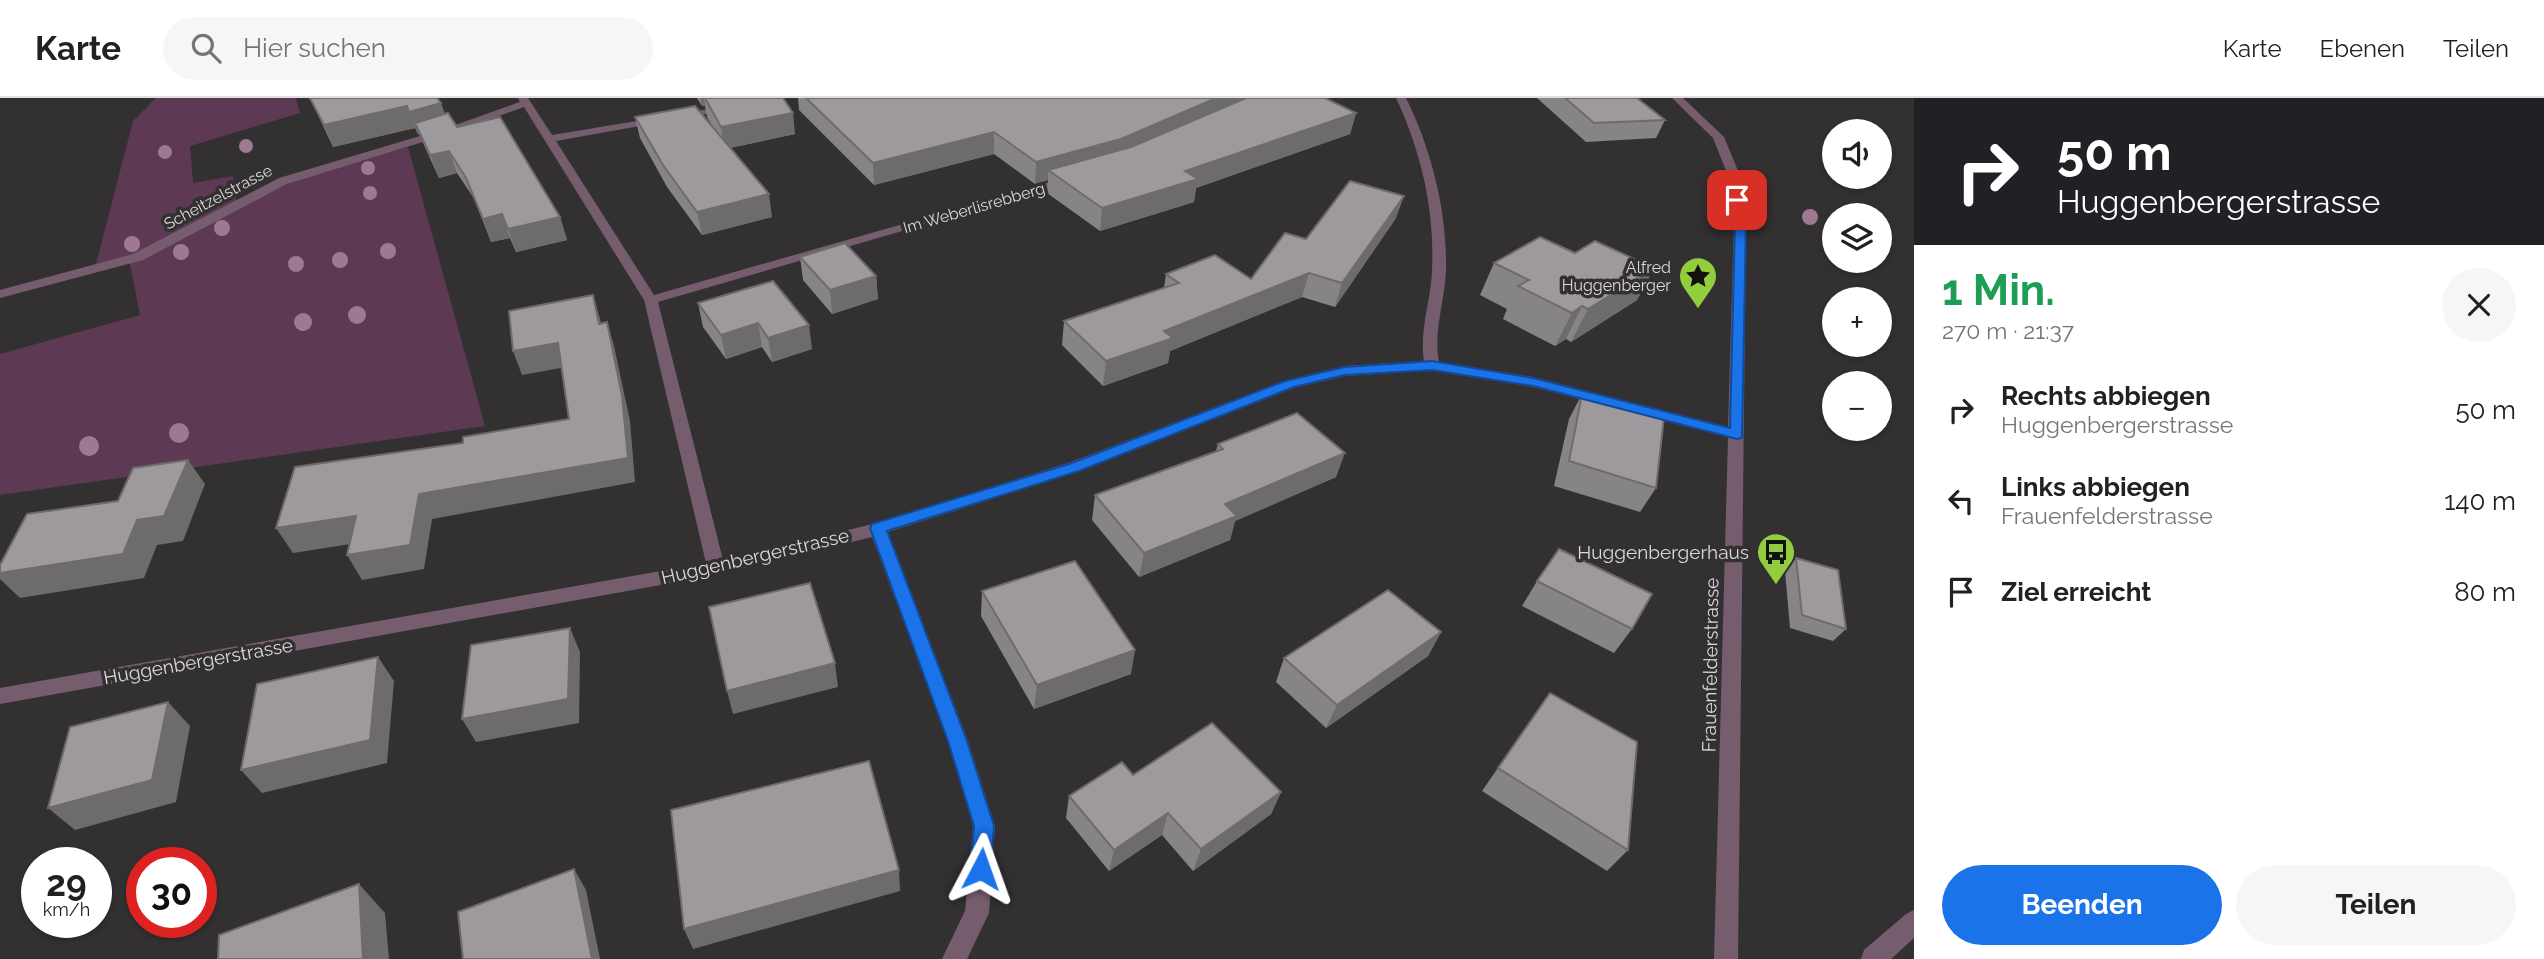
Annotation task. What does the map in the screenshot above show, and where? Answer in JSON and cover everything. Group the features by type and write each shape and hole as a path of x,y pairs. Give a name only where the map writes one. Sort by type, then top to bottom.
{"street":[{"path":"1401,98 1430,172 1439,269 1427,347 1432,365"},
{"name":"Frauenfelderstrasse","path":"1677,98 1718,138 1735,178 1740,222 1731,606 1727,959"},
{"path":"524,101 651,300 716,568"},
{"name":"Scheitzelstrasse","path":"0,294 138,257 171,243 261,190 283,181 451,130 524,101"},
{"path":"550,139 740,105"},
{"name":"Im Weberlisrebberg","path":"651,300 1083,176"},
{"name":"Huggenbergerstrasse","path":"0,696 716,568 878,528 1074,467 1289,384 1345,371 1432,365 1533,382 1737,434"},
{"path":"878,528 958,741 984,826 978,913 954,959"},
{"path":"1873,959 1914,922"}],"shaded area":[{"path":"156,98 296,98 300,113 190,146 193,183 233,176 237,207 304,177 408,147 485,426 0,495 0,354 140,315 130,264 96,264 133,121"}],"building":[{"path":"310,98 437,98 441,103 409,112 407,106 324,125"},
{"path":"705,98 783,98 793,113 721,127"},
{"path":"806,98 1216,98 1121,139 1036,162 994,132 873,163"},
{"path":"1246,98 1325,98 1356,113 1185,171 1198,179 1102,208 1048,170 1131,147"},
{"path":"1565,98 1637,98 1665,120 1594,123"},
{"path":"695,106 769,194 697,212 663,165 635,117"},
{"path":"448,113 457,127 500,117 560,217 508,229 502,214 483,219 466,178 449,151 430,155 415,123"},
{"path":"1350,181 1404,196 1342,283 1309,273 1164,331 1173,338 1106,361 1064,321 1179,283 1166,274 1215,255 1251,279 1285,233 1306,239"},
{"path":"1540,237 1575,253 1595,241 1654,268 1588,309 1582,306 1572,313 1518,286 1529,280 1494,263"},
{"path":"845,243 876,276 830,290 800,257"},
{"path":"773,281 809,325 768,338 758,323 721,335 698,303"},
{"path":"593,295 599,324 607,322 622,396 628,458 419,494 410,545 347,555 356,516 276,528 295,467 463,443 463,437 569,419 558,343 513,351 509,311"},
{"path":"1582,394 1664,417 1656,488 1569,461"},
{"path":"1297,413 1345,453 1225,504 1237,516 1144,553 1095,495 1223,449 1218,444"},
{"path":"188,460 164,516 137,520 123,554 0,573 0,565 27,514 118,501 133,468"},
{"path":"1559,549 1652,594 1632,629 1537,581"},
{"path":"1796,558 1838,570 1846,629 1802,615"},
{"path":"1075,561 1135,650 1037,685 982,591"},
{"path":"810,583 835,663 727,691 709,607"},
{"path":"1388,590 1441,632 1337,705 1284,658"},
{"path":"570,628 568,699 462,719 471,645"},
{"path":"378,657 370,740 241,770 257,684"},
{"path":"1550,693 1637,742 1628,850 1498,768"},
{"path":"168,702 152,780 48,808 70,727"},
{"path":"1212,723 1281,792 1201,849 1168,813 1114,850 1069,796 1122,762 1133,775"},
{"path":"869,761 899,870 684,929 671,810"},
{"path":"574,869 592,959 463,959 458,912"},
{"path":"359,884 363,959 218,959 219,935"}],"place":[{"name":"Alfred Huggenberger","path":"1698,310"},
{"name":"Huggenbergerhaus","path":"1776,586"}],"route":[{"path":"981,869 984,826 958,741 878,528 1074,467 1289,384 1345,371 1432,365 1457,369 1533,382 1737,434 1740,222 1737,200"}]}
